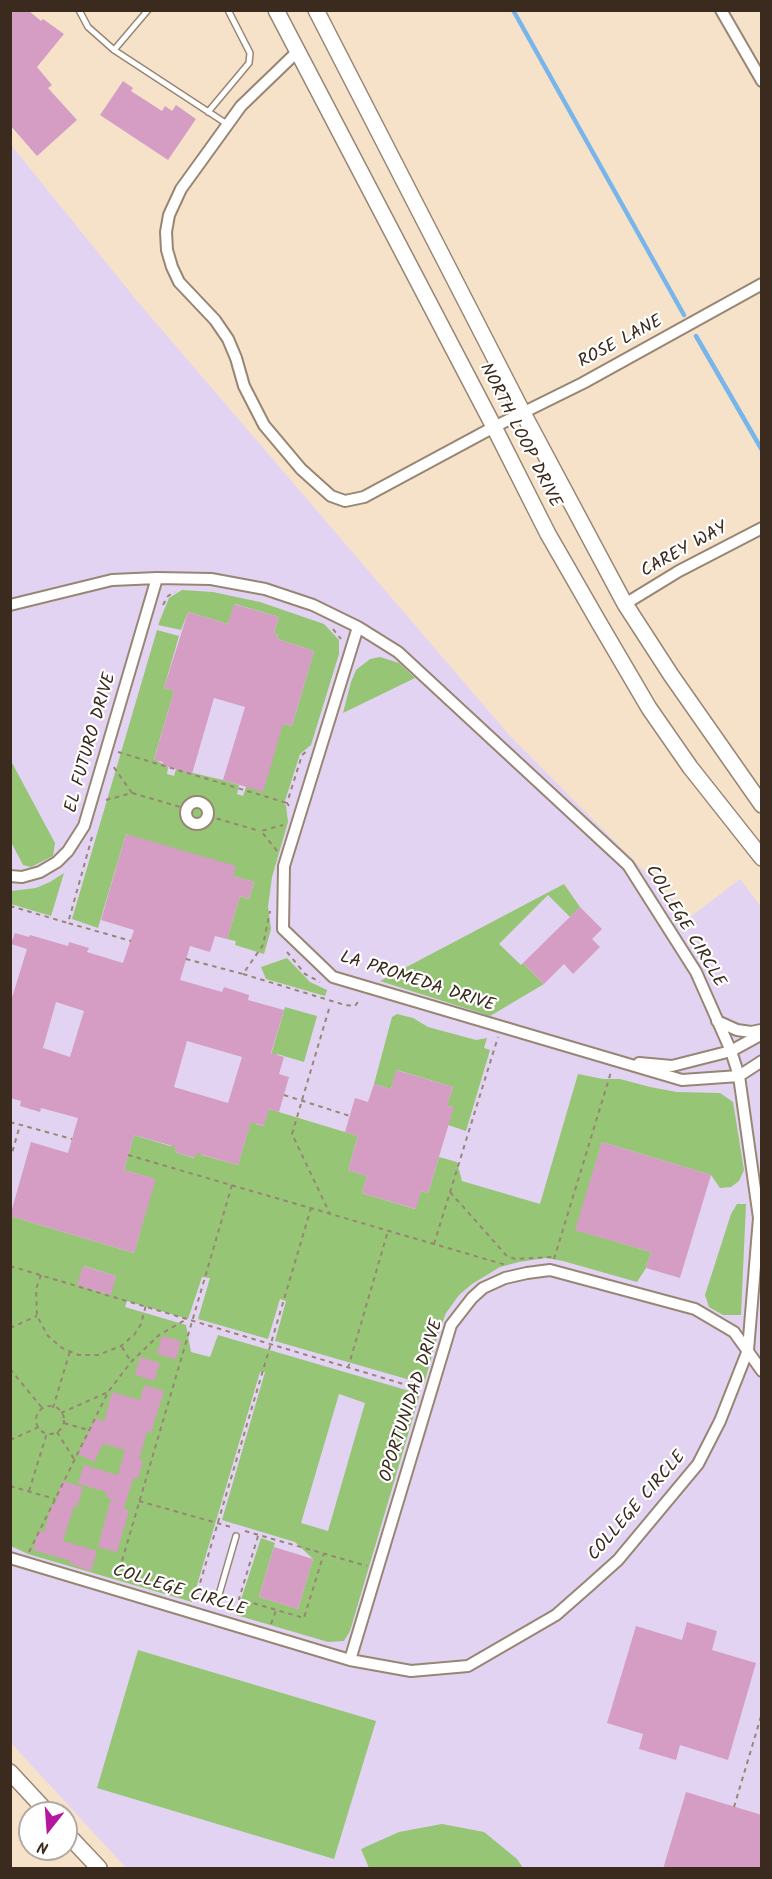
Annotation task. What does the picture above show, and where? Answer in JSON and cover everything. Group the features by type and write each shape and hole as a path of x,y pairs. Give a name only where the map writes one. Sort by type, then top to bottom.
{"main road":[{"name":"NORTH LOOP DRIVE","path":"276,10 548,534 649,708 690,767 762,858"},
{"name":"NORTH LOOP DRIVE","path":"316,10 522,413 625,604 671,675 762,805"},
{"path":"10,1772 37,1801"},
{"path":"78,1846 99,1869"}],"street":[{"path":"721,10 762,81"},
{"name":"ROSE LANE","path":"297,52 241,106 174,202 166,232 167,250 180,282 215,320 228,339 244,386 260,418 295,463 331,496 353,501 364,498 686,327 762,284"},
{"name":"CAREY WAY","path":"625,604 679,571 762,528"},
{"name":"EL FUTURO DRIVE","path":"10,876 22,877 40,872 57,862 68,851 84,826 158,578"},
{"name":"COLLEGE CIRCLE","path":"10,606 112,580 211,579 265,589 313,605 358,627 398,651 628,865 699,977 731,1052 739,1076 759,1218 748,1350 720,1421 698,1464 618,1560 555,1615 468,1666 411,1671 350,1660 10,1558"},
{"name":"LA PROMEDA DRIVE","path":"358,627 284,866 283,929 333,977 614,1062"},
{"path":"187,809 188,818 194,823 201,823 208,816"},
{"path":"717,1021 737,1030 762,1032"},
{"path":"614,1062 672,1066 731,1052 762,1032"},
{"path":"614,1062 682,1080 739,1076 762,1061"},
{"name":"OPORTUNIDAD DRIVE","path":"350,1660 451,1325 483,1288 505,1278 550,1270 694,1309 734,1332 762,1371"}],"lane":[{"path":"79,10 88,27 114,51 227,124"},
{"path":"114,51 148,10"},
{"path":"208,112 249,63 250,52 228,10"},
{"path":"218,1598 236,1536"}],"path":[{"path":"162,607 168,596 182,588"},
{"path":"331,627 342,639 341,647"},
{"path":"289,813 287,803 302,755 313,747"},
{"path":"110,777 118,752 287,803"},
{"path":"113,766 132,793"},
{"path":"104,800 132,793 187,809"},
{"path":"208,816 261,831 290,823"},
{"path":"261,831 281,856"},
{"path":"68,922 93,834"},
{"path":"10,906 131,941"},
{"path":"243,974 263,945 271,908 273,916"},
{"path":"282,943 305,974 325,985"},
{"path":"186,958 345,1005 355,1006 360,1002 360,997 354,995"},
{"path":"329,1009 292,1134 331,1214"},
{"path":"434,1244 501,1028"},
{"path":"550,1270 614,1062"},
{"path":"284,1095 350,1116"},
{"path":"10,1122 72,1139"},
{"path":"10,1160 20,1125"},
{"path":"128,1155 531,1272"},
{"path":"113,1589 232,1185"},
{"path":"450,1192 506,1255 515,1259 554,1257"},
{"path":"191,1612 310,1208"},
{"path":"348,1368 388,1231"},
{"path":"10,1266 431,1392"},
{"path":"41,1275 36,1289 37,1316 48,1336 62,1348 79,1355 98,1355 121,1346 134,1335 141,1324 146,1305"},
{"path":"10,1328 37,1316"},
{"path":"28,1554 108,1392 131,1362 159,1335 185,1320"},
{"path":"121,1346 131,1362"},
{"path":"53,1407 70,1351"},
{"path":"10,1370 44,1409"},
{"path":"61,1413 108,1392"},
{"path":"48,1406 53,1407 65,1418 62,1429 52,1435 41,1432 36,1422 39,1411 44,1409 48,1406"},
{"path":"63,1423 88,1430"},
{"path":"10,1440 39,1427"},
{"path":"57,1432 74,1459"},
{"path":"29,1491 47,1433"},
{"path":"10,1486 55,1499"},
{"path":"139,1501 378,1569"},
{"path":"258,1535 239,1599 304,1618 324,1553"},
{"path":"734,1807 762,1713"}],"shaded area":[{"path":"11,145 138,302 510,736 690,917 740,879 761,907 761,1868 126,1868 78,1816 78,1801 64,1801 11,1743"}],"green space":[{"path":"182,590 213,592 260,602 324,624 339,640 339,654 311,745 300,754 284,804 288,822 272,877 268,907 271,929 264,954 235,945 236,941 227,939 240,896 249,899 254,882 126,834 98,928 72,919 157,630 179,636 164,688 174,691 154,759 168,767 167,774 174,776 176,769 223,780 239,785 237,794 243,796 283,724 292,726 314,651 277,639 278,635 274,633 279,617 235,604 228,624 188,612 181,630 158,625 169,598"},
{"path":"380,657 399,663 415,678 343,713 356,670 370,659"},
{"path":"11,761 55,843 53,856 31,867 23,865 11,842"},
{"path":"64,873 51,916 11,904 11,891 36,888"},
{"path":"564,884 580,907 570,917 548,895 499,944 544,984 490,1016 380,981"},
{"path":"287,958 310,982 327,990 325,996 266,979 261,967"},
{"path":"285,1007 317,1016 304,1062 277,1054 273,1066 268,1065"},
{"path":"397,1014 413,1018 428,1027 476,1040 487,1038 484,1048 490,1050 466,1131 448,1125 453,1107 447,1106 453,1087 397,1070 391,1089 374,1084 392,1017"},
{"path":"578,1074 603,1079 620,1079 677,1092 720,1093 733,1102 744,1170 739,1181 731,1187 720,1188 711,1175 602,1142 576,1230 651,1252 646,1268 637,1282 546,1258 500,1267 459,1295 446,1313 424,1384 275,1341 286,1301 280,1299 268,1339 198,1319 210,1278 202,1277 188,1319 127,1301 125,1307 186,1325 191,1352 210,1357 218,1335 420,1394 350,1631 344,1641 328,1642 236,1615 261,1538 275,1543 259,1597 298,1609 313,1559 295,1542 222,1520 265,1372 260,1372 192,1602 28,1554 11,1546 10,1216 134,1253 155,1179 124,1170 134,1135 170,1146 177,1145 175,1152 194,1158 197,1151 202,1155 238,1165 254,1111 259,1112 256,1124 263,1126 269,1109 358,1136 348,1170 367,1176 362,1193 415,1209 421,1191 428,1193 439,1157 457,1162 462,1181 540,1204","holes":["84,1266 116,1276 110,1295 78,1285","339,1394 365,1403 328,1531 301,1523"]},
{"path":"737,1204 746,1204 741,1315 723,1315 709,1307 705,1295 731,1214"},
{"path":"138,1650 376,1721 334,1859 97,1788"},
{"path":"442,1824 484,1832 517,1859 523,1868 369,1868 361,1849 399,1832"}],"building":[{"path":"10,10 28,10 41,21 43,19 64,34 37,67 52,85 48,88 77,120 37,156 10,125"},
{"path":"123,81 133,88 131,91 162,111 165,106 172,111 176,105 196,119 168,160 100,115"},
{"path":"234,604 279,617 274,633 278,635 277,639 314,651 292,726 283,724 263,792 223,780 245,707 214,698 192,774 162,765 163,762 154,760 174,691 164,688 188,612 228,624"},
{"path":"126,834 236,866 233,876 254,882 249,899 240,896 227,939 215,936 210,952 190,946 180,980 222,992 224,987 249,995 248,1000 284,1010 271,1053 284,1057 279,1074 289,1077 279,1112 269,1109 264,1126 251,1122 238,1165 196,1153 195,1158 175,1152 176,1147 134,1135 124,1170 156,1179 134,1253 10,1216 31,1142 68,1153 78,1118 41,1108 40,1112 20,1106 21,1101 10,1098 10,1004 27,949 11,944 15,933 29,937 30,935 68,946 69,942 89,948 87,952 123,963 134,930 101,920","holes":["56,1002 84,1011 70,1057 43,1048","187,1041 242,1057 228,1103 174,1087"]},
{"path":"580,907 602,929 592,939 600,947 573,974 564,964 544,984 523,963"},
{"path":"396,1070 453,1087 447,1106 454,1107 428,1193 421,1191 416,1209 362,1193 367,1176 348,1170 358,1136 345,1132 355,1098 368,1102 374,1084 391,1089"},
{"path":"602,1142 711,1175 680,1278 646,1268 651,1252 575,1230"},
{"path":"83,1266 116,1276 111,1295 77,1285"},
{"path":"162,1336 181,1341 176,1359 157,1354"},
{"path":"140,1357 160,1363 154,1381 135,1375"},
{"path":"144,1385 164,1391 151,1433 147,1431 139,1460 143,1461 138,1479 133,1478 124,1509 129,1511 117,1552 98,1547 111,1498 105,1497 107,1492 78,1484 84,1465 118,1475 125,1450 103,1444 94,1462 78,1454 96,1418 104,1422 112,1392 140,1400"},
{"path":"62,1481 83,1487 77,1507 74,1506 63,1541 97,1551 91,1571 70,1564 71,1561 33,1550 39,1530 44,1532"},
{"path":"274,1547 313,1559 298,1609 259,1597"},
{"path":"687,1622 717,1631 712,1650 756,1663 728,1760 680,1745 676,1760 639,1749 643,1734 607,1723 636,1626 682,1640"},
{"path":"686,1792 762,1815 762,1869 663,1869"}],"waterway":[{"path":"513,10 684,315"},
{"path":"696,336 762,450"}]}
